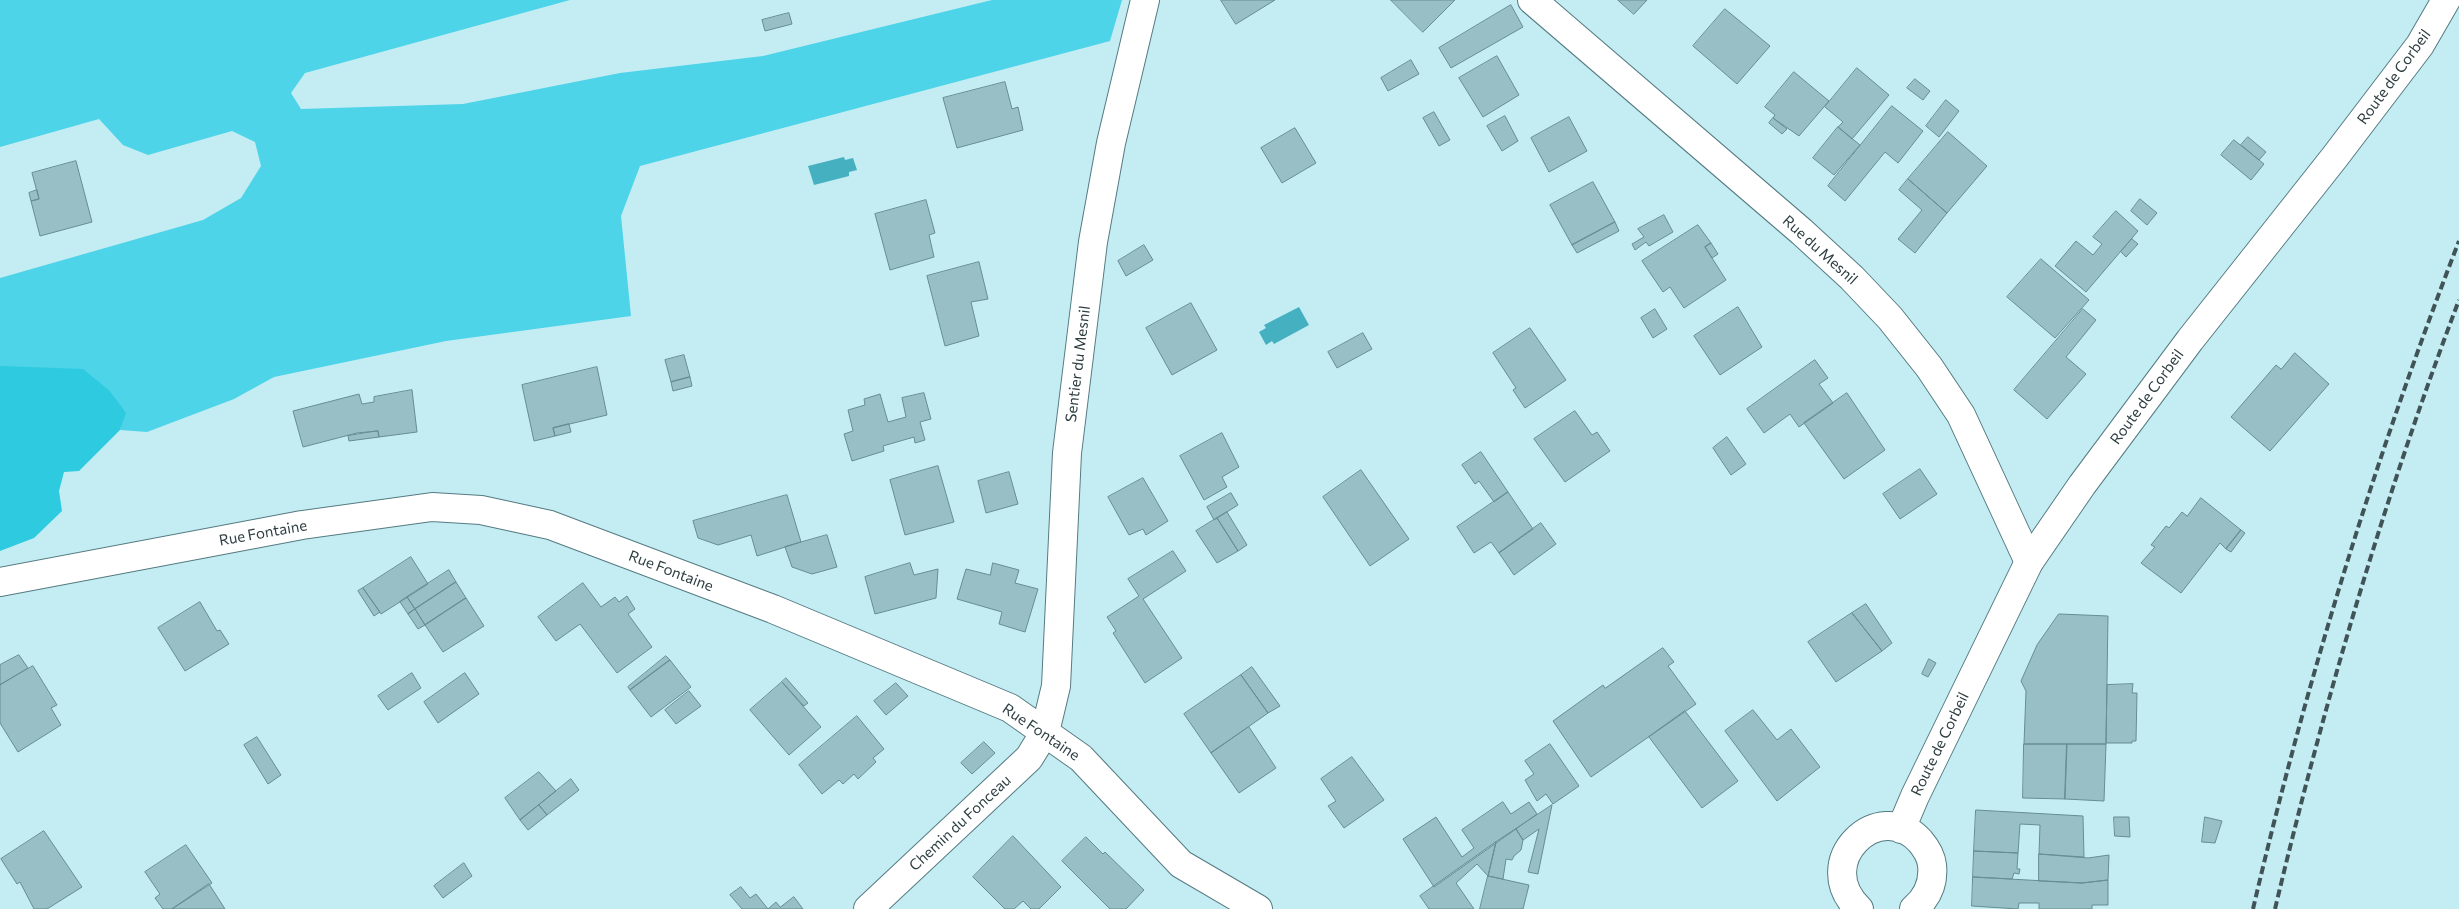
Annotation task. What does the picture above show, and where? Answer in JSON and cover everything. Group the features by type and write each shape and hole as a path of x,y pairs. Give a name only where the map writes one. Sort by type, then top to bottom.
{"street":[{"name":"Sentier du Mesnil","path":"1045,732 1056,686 1067,453 1093,242 1110,143 1145,0"},
{"name":"Rue du Mesnil","path":"1532,0 1802,232 1852,278 1890,318 1929,367 1961,415 2030,562"},
{"name":"Route de Corbeil","path":"1901,829 1915,796 2030,562 2082,485 2190,340 2334,158 2420,45 2446,0"},
{"name":"Rue Fontaine","path":"0,582 330,521 432,507 481,510 550,525 773,609 1010,708 1082,758 1181,864 1258,909"},
{"name":"Chemin du Fonceau","path":"868,909 1029,758 1045,732"},
{"path":"1846,905 1841,871 1844,858 1851,845 1861,835 1874,829 1888,826 1901,829 1915,836 1925,847 1932,860 1933,876 1930,890 1922,903 1914,909"}],"shaded area":[{"path":"0,0 570,0 305,73 291,93 301,109 463,104 620,73 763,56 992,0 1122,0 1110,41 640,166 621,216 631,316 446,341 274,377 234,399 147,432 120,430 125,413 111,392 0,366 0,278 203,220 241,198 261,166 255,142 232,131 148,155 123,145 99,119 0,147"},
{"path":"844,157 845,160 853,158 857,170 849,172 849,176 814,185 808,166"},
{"path":"1299,307 1309,325 1274,344 1272,341 1266,345 1259,332 1266,328 1264,325"},
{"path":"0,366 83,369 111,392 126,413 120,430 79,471 64,472 59,491 62,511 34,538 0,551"}],"building":[{"path":"1221,0 1275,0 1236,24"},
{"path":"1391,0 1455,0 1423,32"},
{"path":"1618,0 1647,0 1634,14"},
{"path":"1511,5 1523,27 1451,68 1439,48"},
{"path":"1725,9 1770,46 1737,84 1693,46"},
{"path":"789,13 792,24 765,31 762,20"},
{"path":"1497,56 1519,95 1483,117 1459,78"},
{"path":"1411,60 1419,74 1388,91 1381,78"},
{"path":"1857,68 1889,95 1852,139 1838,127 1843,122 1825,107"},
{"path":"1794,72 1829,101 1799,136 1773,118 1775,115 1765,107"},
{"path":"1915,79 1930,91 1923,100 1907,88"},
{"path":"1005,82 1012,109 1018,107 1023,130 957,148 943,98"},
{"path":"1946,100 1959,111 1939,137 1926,126"},
{"path":"1892,106 1923,131 1898,163 1885,152 1845,201 1828,186"},
{"path":"1434,112 1450,140 1439,146 1423,118"},
{"path":"1505,116 1518,141 1502,151 1487,126"},
{"path":"1569,117 1587,151 1549,172 1531,138"},
{"path":"1773,118 1787,129 1782,134 1769,123"},
{"path":"1838,127 1860,145 1834,175 1813,158"},
{"path":"1295,128 1316,163 1282,183 1261,148"},
{"path":"1948,132 1987,166 1947,213 1908,179"},
{"path":"2248,137 2266,152 2259,160 2241,145"},
{"path":"2234,140 2264,164 2251,180 2221,155"},
{"path":"76,161 92,222 40,236 31,201 39,199 32,173"},
{"path":"1908,179 1947,213 1915,253 1898,239 1922,210 1899,190"},
{"path":"1593,182 1615,222 1572,245 1550,205"},
{"path":"37,190 39,199 31,201 29,193"},
{"path":"2140,199 2157,213 2147,225 2131,211"},
{"path":"926,200 935,233 929,235 934,257 890,270 875,214"},
{"path":"2116,211 2138,231 2086,292 2055,266 2076,241 2093,255 2102,244 2093,237"},
{"path":"1664,215 1673,232 1649,246 1646,242 1635,250 1632,244 1644,237 1638,229"},
{"path":"1615,222 1619,231 1577,253 1572,245"},
{"path":"1698,225 1711,243 1705,247 1726,280 1684,308 1670,287 1663,292 1642,261"},
{"path":"2132,239 2138,244 2126,257 2121,252"},
{"path":"1711,243 1718,254 1712,258 1705,247"},
{"path":"1144,245 1153,260 1126,276 1118,261"},
{"path":"2041,259 2089,300 2055,338 2007,297"},
{"path":"979,262 988,299 971,302 979,336 945,346 927,276"},
{"path":"1191,303 1217,350 1172,375 1146,328"},
{"path":"1738,307 1762,347 1720,375 1694,336"},
{"path":"1655,309 1667,329 1653,338 1641,318"},
{"path":"2083,309 2096,320 2066,357 2086,374 2047,419 2014,390"},
{"path":"1530,328 1566,380 1525,408 1513,390 1516,388 1493,353"},
{"path":"1363,333 1372,349 1337,368 1328,352"},
{"path":"2295,353 2329,384 2270,451 2231,417 2276,365 2281,369"},
{"path":"684,355 690,377 671,382 665,360"},
{"path":"1815,360 1828,378 1819,384 1833,403 1799,427 1790,414 1764,433 1747,409"},
{"path":"597,367 607,415 553,428 555,436 534,441 522,385"},
{"path":"690,377 692,386 673,391 671,382"},
{"path":"412,390 417,432 379,437 378,431 357,433 303,447 293,411 359,394 362,404 374,402 374,397"},
{"path":"924,393 931,419 920,422 925,440 915,443 914,437 883,446 884,451 852,461 844,434 853,431 848,410 865,405 864,399 880,394 888,422 906,417 902,398"},
{"path":"1847,393 1885,450 1844,479 1804,423"},
{"path":"1575,411 1592,435 1597,432 1610,451 1565,482 1534,439"},
{"path":"569,424 571,432 555,436 553,428"},
{"path":"378,431 379,437 349,441 348,436"},
{"path":"1222,433 1239,467 1222,477 1227,487 1204,500 1180,456"},
{"path":"1727,437 1746,464 1731,475 1713,448"},
{"path":"1481,452 1508,492 1494,502 1479,481 1475,484 1462,465"},
{"path":"938,466 954,522 905,535 890,480"},
{"path":"1920,469 1937,494 1900,519 1883,494"},
{"path":"1361,470 1409,539 1370,566 1323,497"},
{"path":"1009,472 1018,504 986,513 978,481"},
{"path":"1143,478 1168,521 1146,535 1143,529 1129,535 1108,497"},
{"path":"1508,492 1533,529 1499,553 1491,542 1474,553 1457,527"},
{"path":"1231,493 1238,505 1214,520 1207,507"},
{"path":"787,495 801,542 757,556 751,535 718,545 698,538 693,521"},
{"path":"2201,498 2241,530 2226,549 2220,543 2181,593 2141,563 2155,547 2151,545 2166,526 2169,528 2182,512 2187,516"},
{"path":"1227,512 1247,545 1238,551 1217,518"},
{"path":"1217,518 1238,551 1217,563 1196,531"},
{"path":"1541,523 1556,544 1514,575 1499,553"},
{"path":"2241,530 2245,533 2231,552 2226,549"},
{"path":"827,535 837,567 812,574 792,567 785,547"},
{"path":"1173,551 1186,571 1143,599 1182,658 1145,683 1113,633 1116,631 1107,617 1139,596 1128,579"},
{"path":"411,557 428,584 381,614 363,588"},
{"path":"910,563 914,575 938,569 936,598 875,614 865,577"},
{"path":"993,563 1019,570 1015,583 1038,589 1025,632 999,624 1002,612 957,599 966,569 990,575"},
{"path":"449,570 456,582 415,609 407,597"},
{"path":"456,582 466,598 425,625 415,609"},
{"path":"583,583 601,607 615,597 619,602 627,596 635,609 628,614 652,647 617,673 580,624 556,641 538,617"},
{"path":"363,588 380,612 374,616 358,591"},
{"path":"407,597 415,609 408,614 400,602"},
{"path":"466,598 484,626 443,652 425,625"},
{"path":"200,602 217,631 220,630 229,644 185,671 158,628"},
{"path":"1866,604 1892,643 1882,651 1852,613"},
{"path":"415,609 425,625 418,629 408,614"},
{"path":"1852,613 1882,651 1836,682 1808,642"},
{"path":"2059,614 2108,616 2106,744 2024,744 2026,691 2021,681 2037,645"},
{"path":"1663,648 1674,662 1668,666 1696,704 1591,777 1553,721 1603,685 1605,688"},
{"path":"19,655 28,668 0,685 0,665"},
{"path":"666,656 670,660 630,690 628,687"},
{"path":"1929,659 1936,663 1928,677 1922,674"},
{"path":"670,660 691,687 651,717 630,690"},
{"path":"33,666 57,705 51,708 61,725 18,752 0,723 0,685"},
{"path":"1252,667 1280,706 1268,713 1241,675"},
{"path":"412,673 421,688 388,710 378,696"},
{"path":"465,673 479,694 438,723 424,702"},
{"path":"1241,675 1268,713 1211,753 1184,714"},
{"path":"786,678 808,703 804,706 782,682"},
{"path":"782,682 821,727 789,755 750,710"},
{"path":"896,683 908,696 886,715 874,701"},
{"path":"2133,684 2132,693 2137,693 2136,741 2132,741 2132,743 2106,743 2107,685"},
{"path":"689,691 701,706 676,724 665,710"},
{"path":"1753,710 1777,740 1791,729 1820,767 1777,801 1725,731"},
{"path":"1685,711 1738,781 1702,808 1649,737"},
{"path":"857,716 884,749 873,758 876,762 858,779 854,774 843,784 839,780 822,794 799,765"},
{"path":"1249,727 1276,768 1239,793 1211,753"},
{"path":"257,737 281,775 268,784 244,745"},
{"path":"984,742 995,753 972,774 961,763"},
{"path":"1550,744 1579,786 1553,804 1546,794 1537,801 1525,780 1534,774 1525,761"},
{"path":"2024,744 2067,744 2065,799 2023,798"},
{"path":"2067,744 2106,744 2104,801 2065,799"},
{"path":"1352,757 1384,800 1344,828 1328,806 1336,801 1321,779"},
{"path":"539,772 556,791 520,820 505,798"},
{"path":"571,779 579,790 547,815 539,805"},
{"path":"1503,802 1511,814 1529,802 1537,814 1434,887 1403,839 1436,817 1462,857 1474,848 1462,830"},
{"path":"539,805 547,815 528,830 520,820"},
{"path":"1552,805 1538,874 1528,872 1539,829 1523,840 1516,829"},
{"path":"1976,810 2083,816 2084,857 2039,854 2040,825 2020,824 2018,853 1974,851"},
{"path":"2114,817 2129,817 2130,837 2115,836"},
{"path":"2205,817 2222,821 2215,843 2202,842"},
{"path":"1516,829 1523,840 1521,850 1512,860 1506,859 1503,879 1488,876 1496,842"},
{"path":"44,831 82,887 47,909 34,909 20,882 17,884 1,859"},
{"path":"1013,836 1061,887 1039,909 1031,909 1023,901 1014,909 1005,909 973,877"},
{"path":"1086,837 1103,854 1105,852 1144,890 1126,909 1110,909 1062,861"},
{"path":"1496,842 1488,876 1477,864 1456,883 1474,909 1429,909 1420,896"},
{"path":"186,845 212,883 172,909 163,909 155,898 160,894 145,872"},
{"path":"1974,851 2018,853 2017,869 2020,869 2019,874 2014,873 2012,879 1973,877"},
{"path":"2039,854 2088,858 2109,855 2108,880 2082,883 2039,881"},
{"path":"464,863 472,876 443,898 434,886"},
{"path":"1488,876 1529,885 1523,909 1480,909"},
{"path":"1973,877 2082,883 2108,880 2108,905 2092,905 2092,909 2039,909 2039,903 2019,903 2018,909 1972,906"},
{"path":"209,884 225,909 172,909"},
{"path":"741,887 750,898 756,894 768,909 742,909 730,895"},
{"path":"794,897 803,909 768,909 776,902 780,907"}],"railway":[{"path":"2253,909 2296,739 2344,571 2399,405 2459,241"},
{"path":"2275,909 2314,755 2357,601 2406,450 2459,300"}]}
